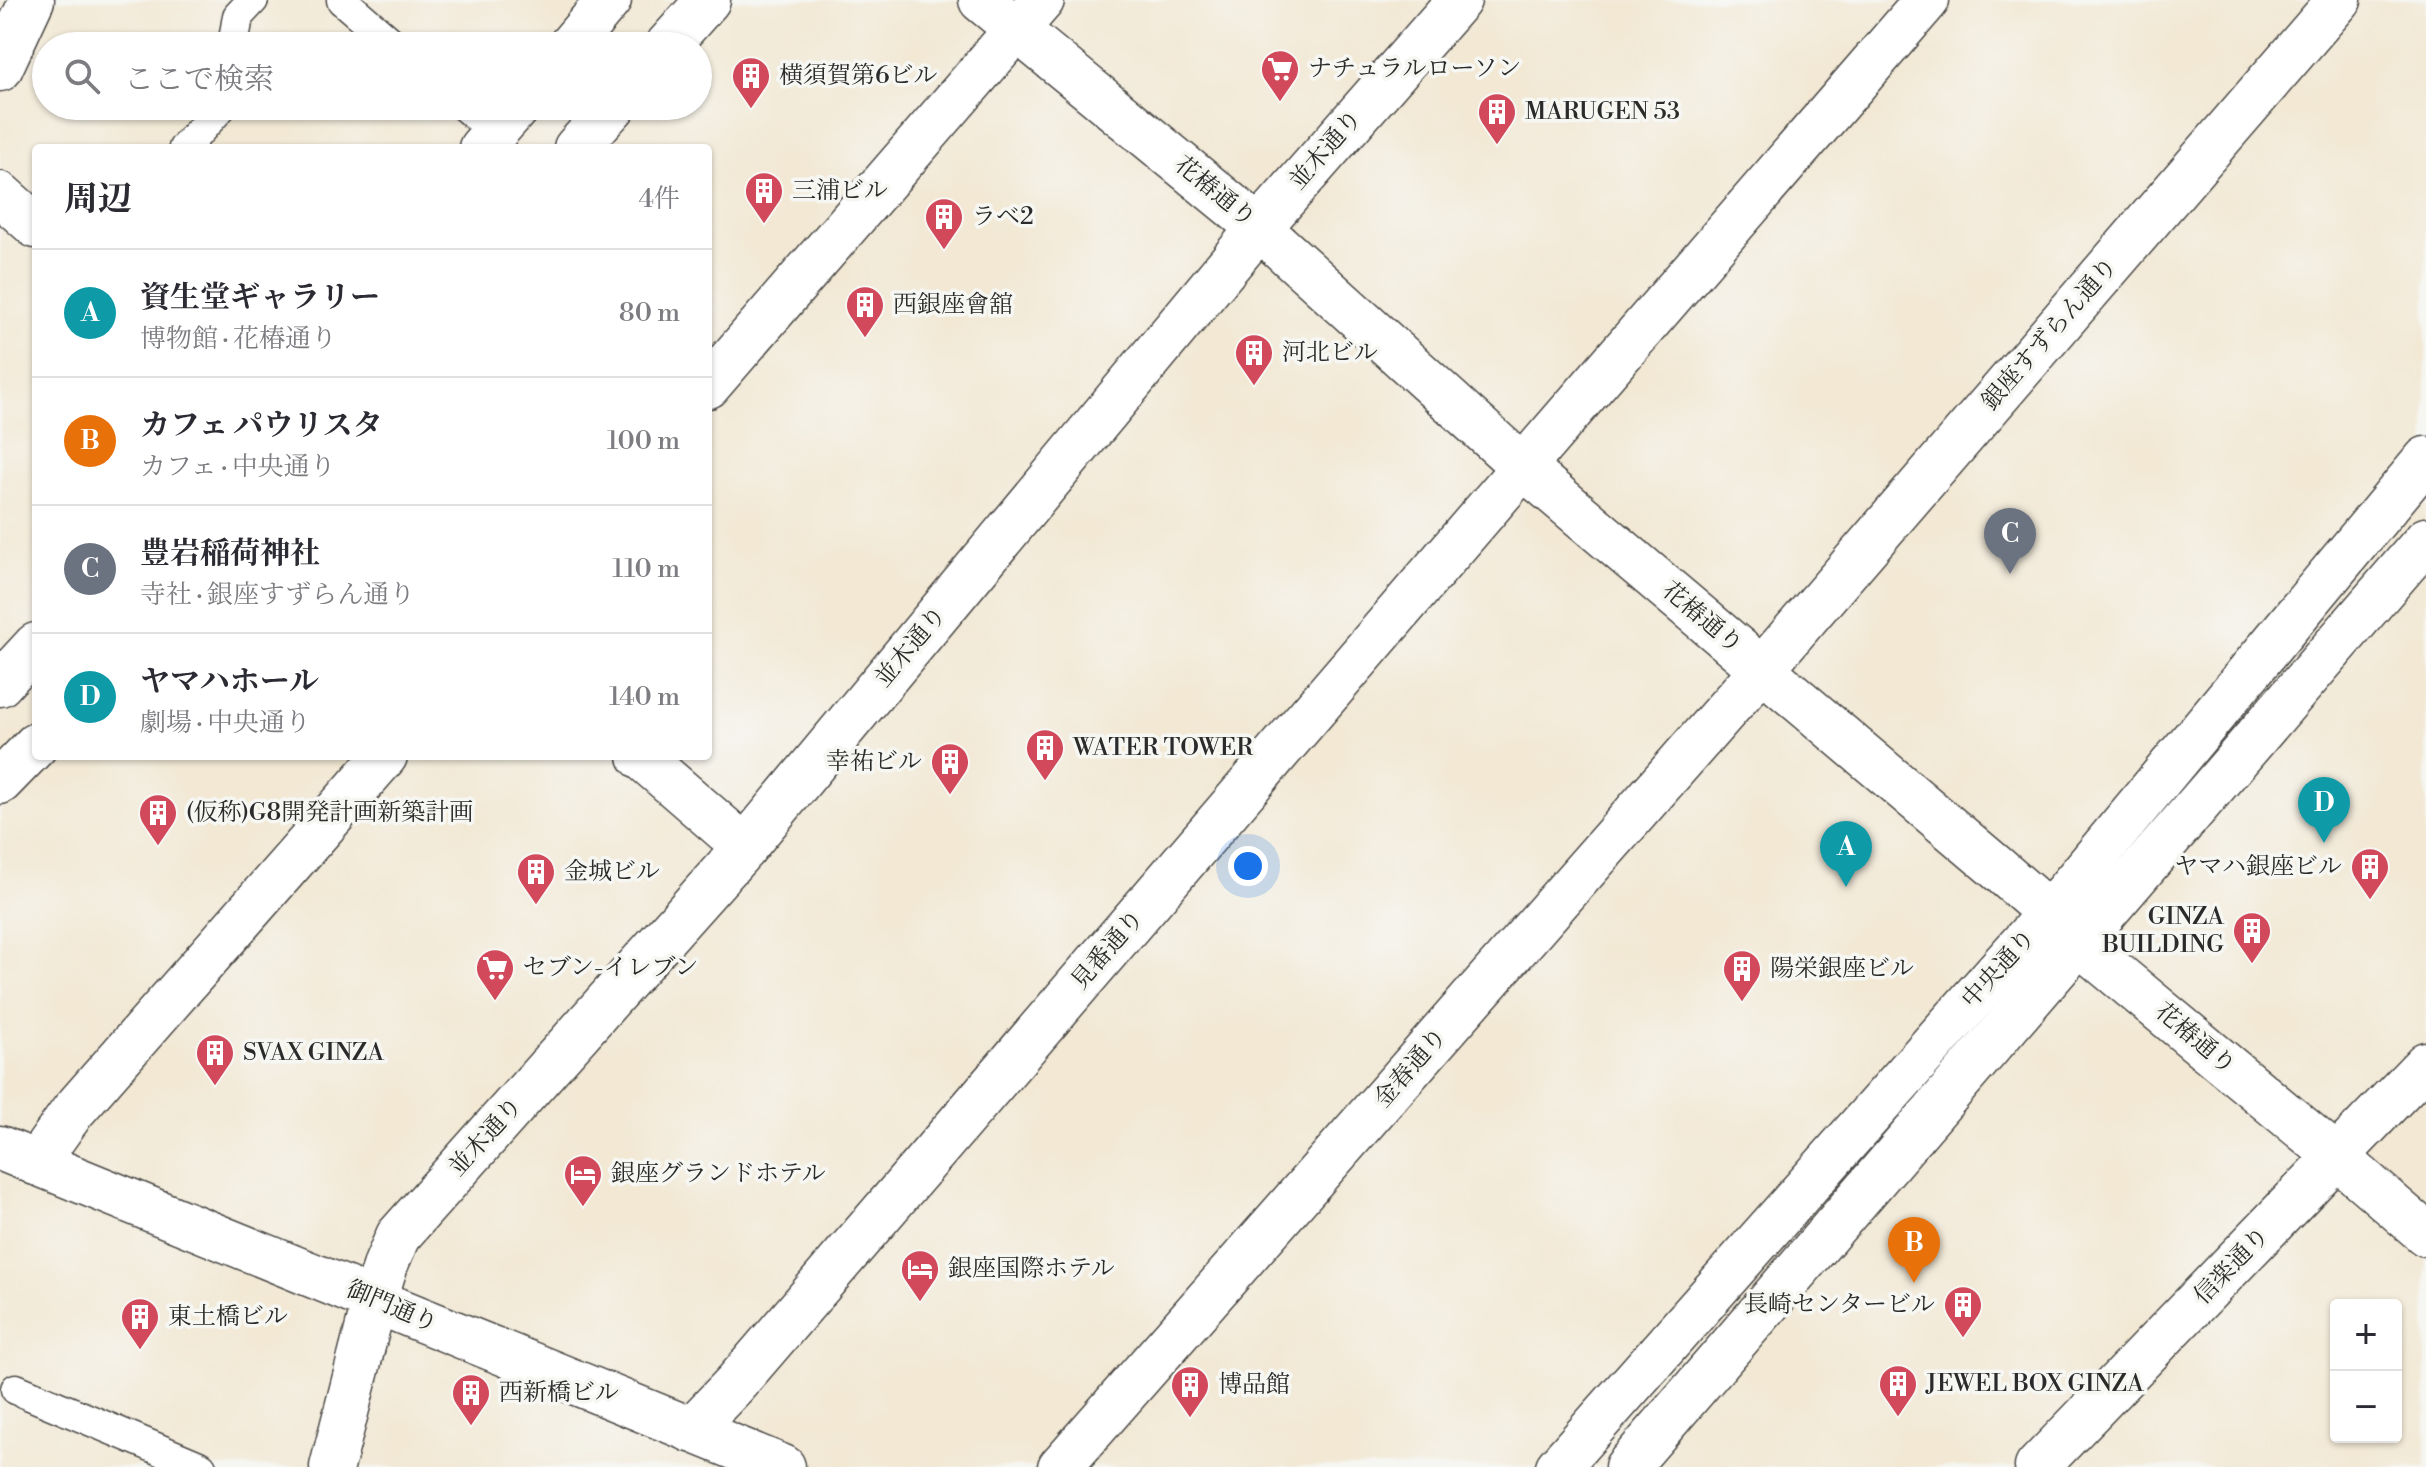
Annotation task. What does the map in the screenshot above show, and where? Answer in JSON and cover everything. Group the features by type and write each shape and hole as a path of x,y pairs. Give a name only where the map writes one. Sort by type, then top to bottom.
{"main road":[{"path":"0,69 32,0"},
{"path":"582,32 609,0"},
{"path":"679,32 708,0"},
{"name":"花椿通り","path":"981,0 1029,15 1523,467 2049,913 2080,944 2426,1234"},
{"name":"並木通り","path":"332,1467 375,1299 398,1236 745,847 1259,228 1459,0"},
{"name":"見番通り","path":"691,1430 745,1372 1927,0"},
{"name":"銀座すずらん通り","path":"1762,669 2339,0"},
{"path":"712,381 1029,15"},
{"path":"580,144 601,120"},
{"path":"0,194 32,222"},
{"name":"中央通り","path":"1558,1467 2049,913 2426,459"},
{"name":"中央通り","path":"1627,1467 2426,540"},
{"path":"0,684 32,649"},
{"name":"金春通り","path":"1060,1467 1762,669"},
{"path":"0,782 32,749"},
{"path":"18,1156 73,1111 381,760"},
{"path":"645,760 745,847"},
{"name":"信楽通り","path":"2037,1467 2426,1064"},
{"name":"御門通り","path":"18,1156 783,1467"}],"lane":[{"path":"235,32 238,16 253,0"},
{"path":"342,0 379,32"},
{"path":"188,144 209,120"},
{"path":"16,1389 201,1467"}],"place":[{"name":"ナチュラルローソン","path":"1280,103"},
{"name":"横須賀第6ビル","path":"751,110"},
{"name":"MARUGEN 53","path":"1497,146"},
{"name":"三浦ビル","path":"764,225"},
{"name":"ラベ2","path":"944,251"},
{"name":"西銀座會舘","path":"865,339"},
{"name":"河北ビル","path":"1254,387"},
{"name":"豊岩稲荷神社","path":"2010,574"},
{"name":"WATER TOWER","path":"1045,782"},
{"name":"幸祐ビル","path":"950,796"},
{"name":"ヤマハホール","path":"2324,843"},
{"name":"(仮称)G8開発計画新築計画","path":"158,847"},
{"name":"資生堂ギャラリー","path":"1846,887"},
{"name":"ヤマハ銀座ビル","path":"2370,901"},
{"name":"金城ビル","path":"536,906"},
{"name":"GINZA BUILDING","path":"2252,965"},
{"name":"セブン-イレブン","path":"495,1002"},
{"name":"陽栄銀座ビル","path":"1742,1003"},
{"name":"SVAX GINZA","path":"215,1087"},
{"name":"銀座グランドホテル","path":"583,1208"},
{"name":"カフェ パウリスタ","path":"1914,1283"},
{"name":"銀座国際ホテル","path":"920,1303"},
{"name":"長崎センタービル","path":"1963,1339"},
{"name":"東土橋ビル","path":"140,1351"},
{"name":"JEWEL BOX GINZA","path":"1898,1418"},
{"name":"博品館","path":"1190,1419"},
{"name":"西新橋ビル","path":"471,1427"}]}
